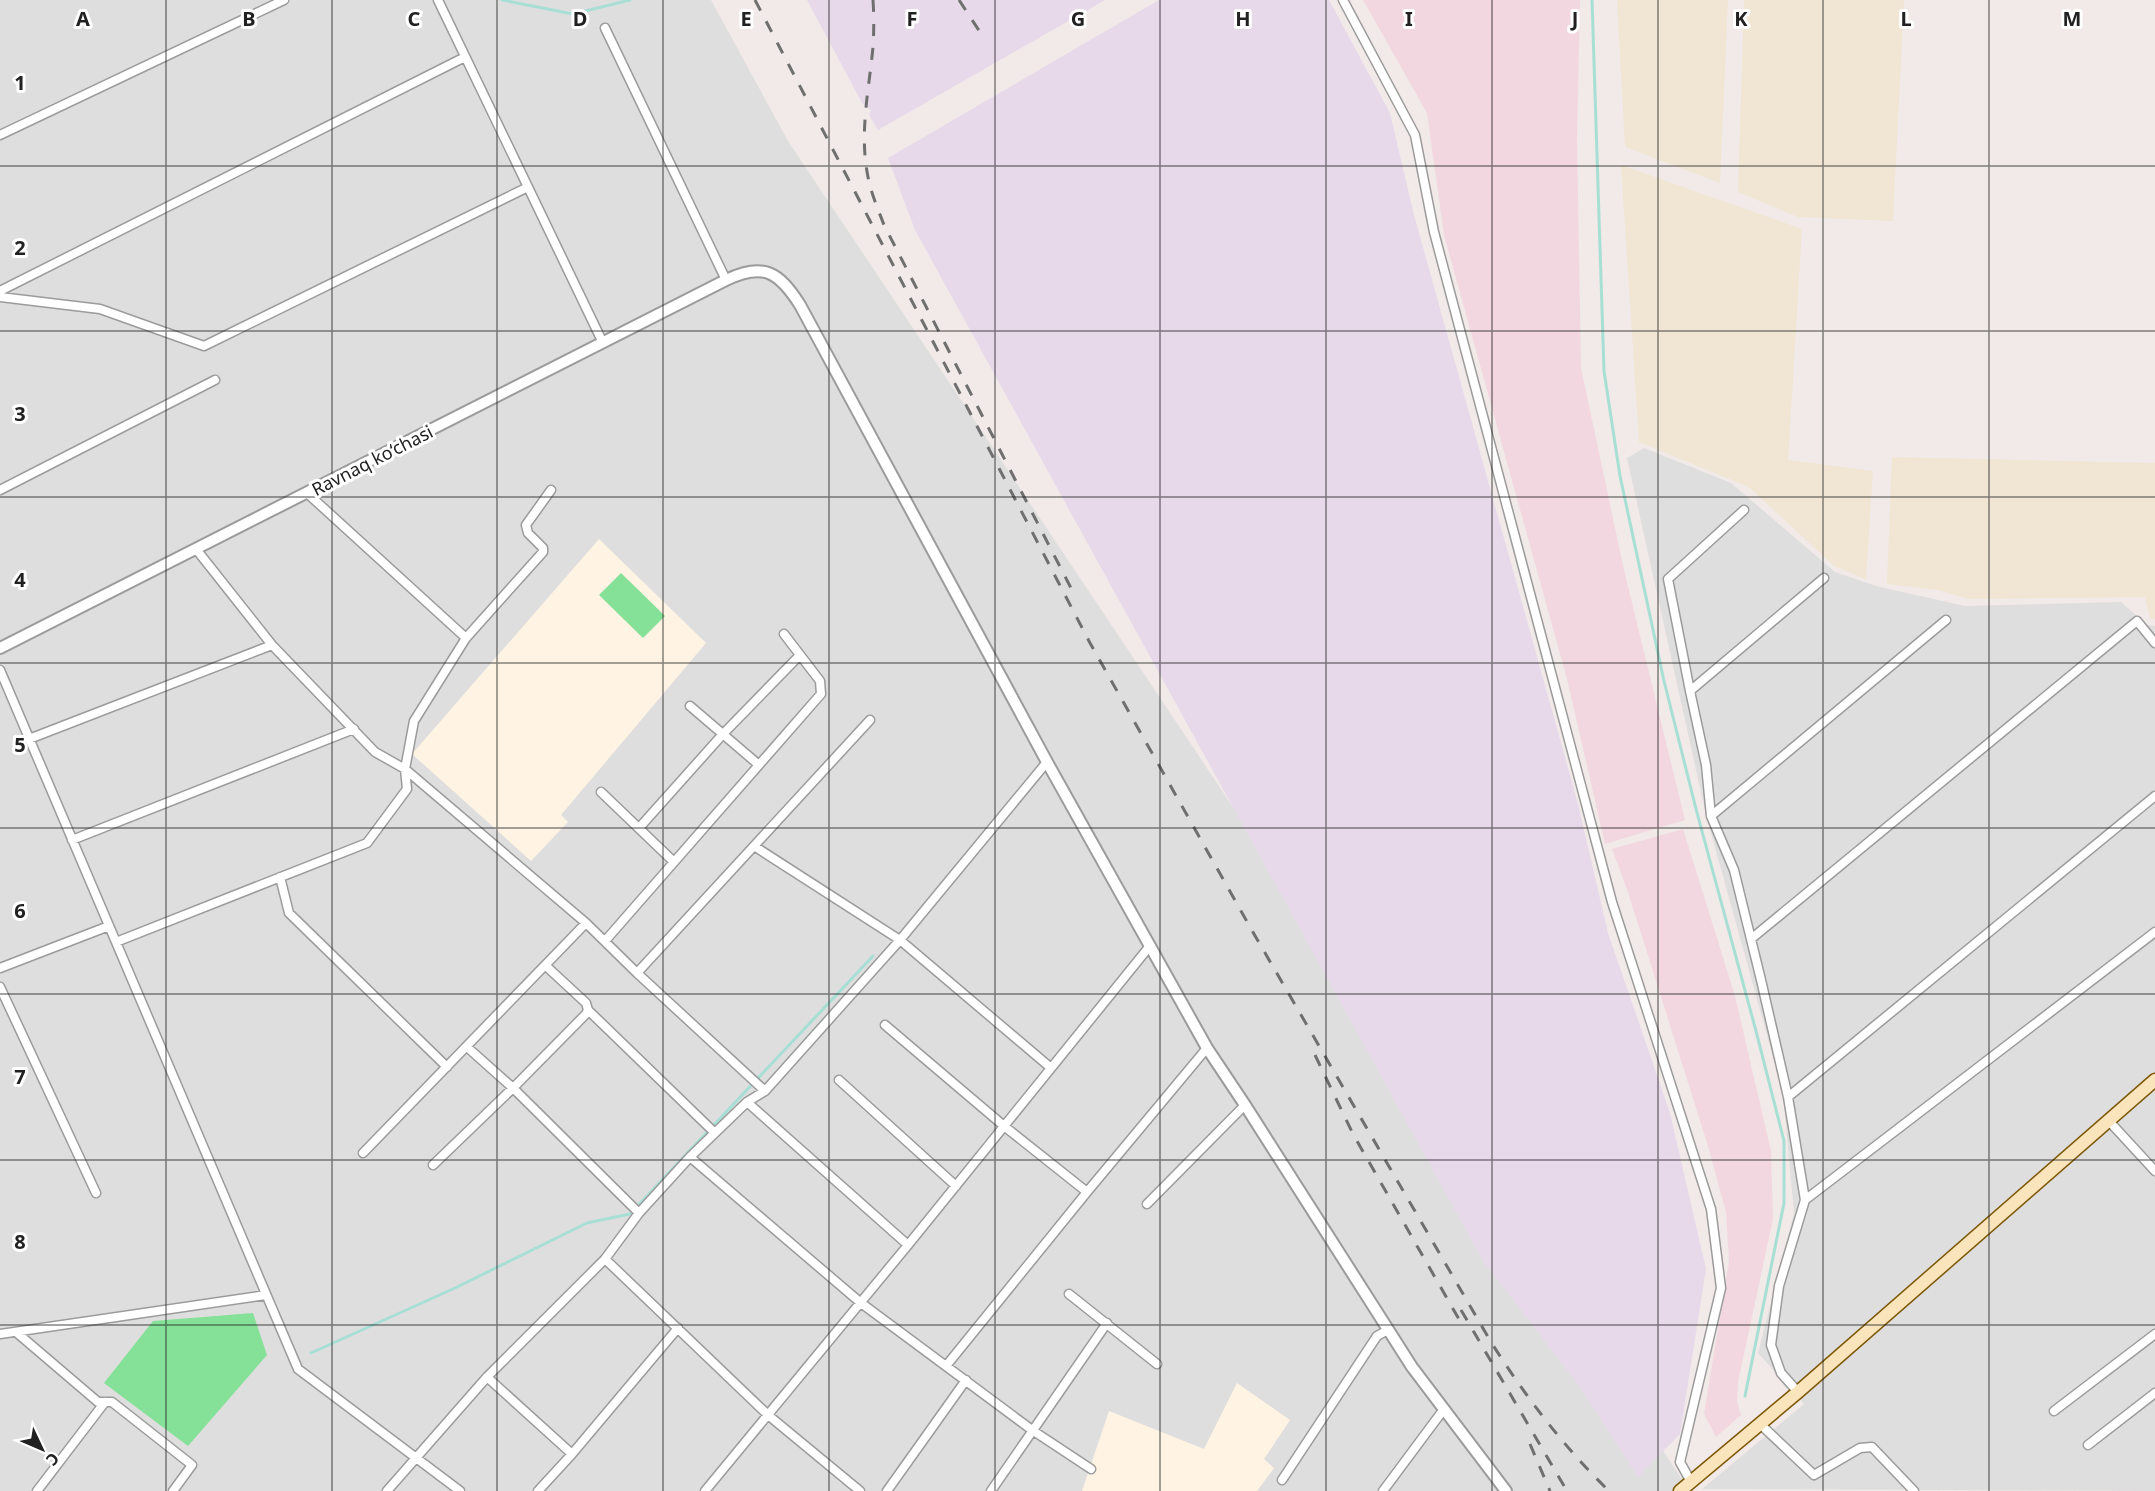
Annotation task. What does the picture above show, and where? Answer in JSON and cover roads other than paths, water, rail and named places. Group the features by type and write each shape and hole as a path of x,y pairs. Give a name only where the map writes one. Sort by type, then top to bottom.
{"main road":[{"path":"1680,1491 1798,1392 2155,1080"}],"street":[{"path":"0,135 284,0"},
{"path":"438,0 603,343"},
{"path":"1343,0 1415,135 1434,232 1609,891 1711,1209 1720,1288 1680,1462 1691,1482"},
{"path":"605,28 726,280"},
{"path":"0,291 465,57"},
{"path":"0,297 100,309 204,346 528,187"},
{"name":"Ravnaq ko‘chasi","path":"0,648 726,280 753,270 773,275 787,287 800,305 1047,762"},
{"path":"0,490 215,380"},
{"path":"116,942 367,843 407,789 405,769 414,721 466,638 543,552 543,548 528,533 526,525 551,490"},
{"path":"307,493 466,638"},
{"path":"1744,510 1668,579 1706,765 1711,816 1734,870 1751,939 1788,1097 1805,1200 1779,1286 1771,1345 1781,1373 1798,1392"},
{"path":"196,549 272,645 375,752 405,769 586,922 637,973 765,1090"},
{"path":"1690,691 1824,578"},
{"path":"1711,816 1946,620"},
{"path":"1751,939 2137,621 2155,643"},
{"path":"605,941 821,694 820,681 784,634"},
{"path":"29,739 272,645"},
{"path":"639,828 723,734 800,655"},
{"path":"0,670 298,1369 460,1491"},
{"path":"690,706 759,765"},
{"path":"637,973 870,720"},
{"path":"72,840 354,729"},
{"path":"387,1491 487,1377 605,1258 639,1213 690,1157 747,1102 765,1090 900,940 1047,762 1207,1048 1412,1367 1506,1491"},
{"path":"601,792 674,862"},
{"path":"1788,1097 2155,796"},
{"path":"754,846 900,940 1051,1068"},
{"path":"280,877 289,913 447,1067"},
{"path":"363,1153 586,922"},
{"path":"0,968 109,926"},
{"path":"1805,1200 2155,932"},
{"path":"705,1491 861,1303 1149,947"},
{"path":"546,966 715,1133"},
{"path":"0,987 96,1193"},
{"path":"433,1165 513,1088 588,1010"},
{"path":"885,1025 1004,1126 1087,1192"},
{"path":"467,1047 513,1088 639,1213"},
{"path":"946,1366 1207,1048"},
{"path":"839,1080 956,1186"},
{"path":"747,1102 908,1245"},
{"path":"1147,1204 1245,1105"},
{"path":"2108,1120 2155,1171"},
{"path":"690,1157 861,1303 1032,1430 1091,1468"},
{"path":"605,1258 768,1415 860,1491"},
{"path":"1069,1294 1157,1364"},
{"path":"0,1334 266,1295"},
{"path":"992,1491 1107,1323"},
{"path":"538,1491 678,1328"},
{"path":"1282,1480 1377,1336 1388,1330"},
{"path":"16,1332 98,1402 112,1402 192,1465 173,1491"},
{"path":"2054,1411 2155,1334"},
{"path":"487,1377 572,1454"},
{"path":"887,1491 966,1380"},
{"path":"2088,1445 2155,1393"},
{"path":"37,1491 105,1402"},
{"path":"1383,1491 1444,1409"},
{"path":"1759,1423 1814,1475 1860,1448 1872,1447 1914,1491"}],"waterway":[{"path":"502,0 573,14 630,0"},
{"path":"1592,0 1604,371 1620,476 1664,681 1784,1141 1784,1203 1745,1396"},
{"path":"311,1353 455,1288 587,1223 630,1214 873,956"}],"railway":[{"path":"755,0 1090,643 1254,934 1491,1342 1517,1382 1546,1420 1609,1491"},
{"path":"873,0 873,47 864,144 865,161 873,195 884,225 1072,590"},
{"path":"959,0 982,35"},
{"path":"1315,1055 1353,1134 1460,1321"},
{"path":"1461,1310 1567,1491"},
{"path":"1530,1444 1550,1491"}]}
